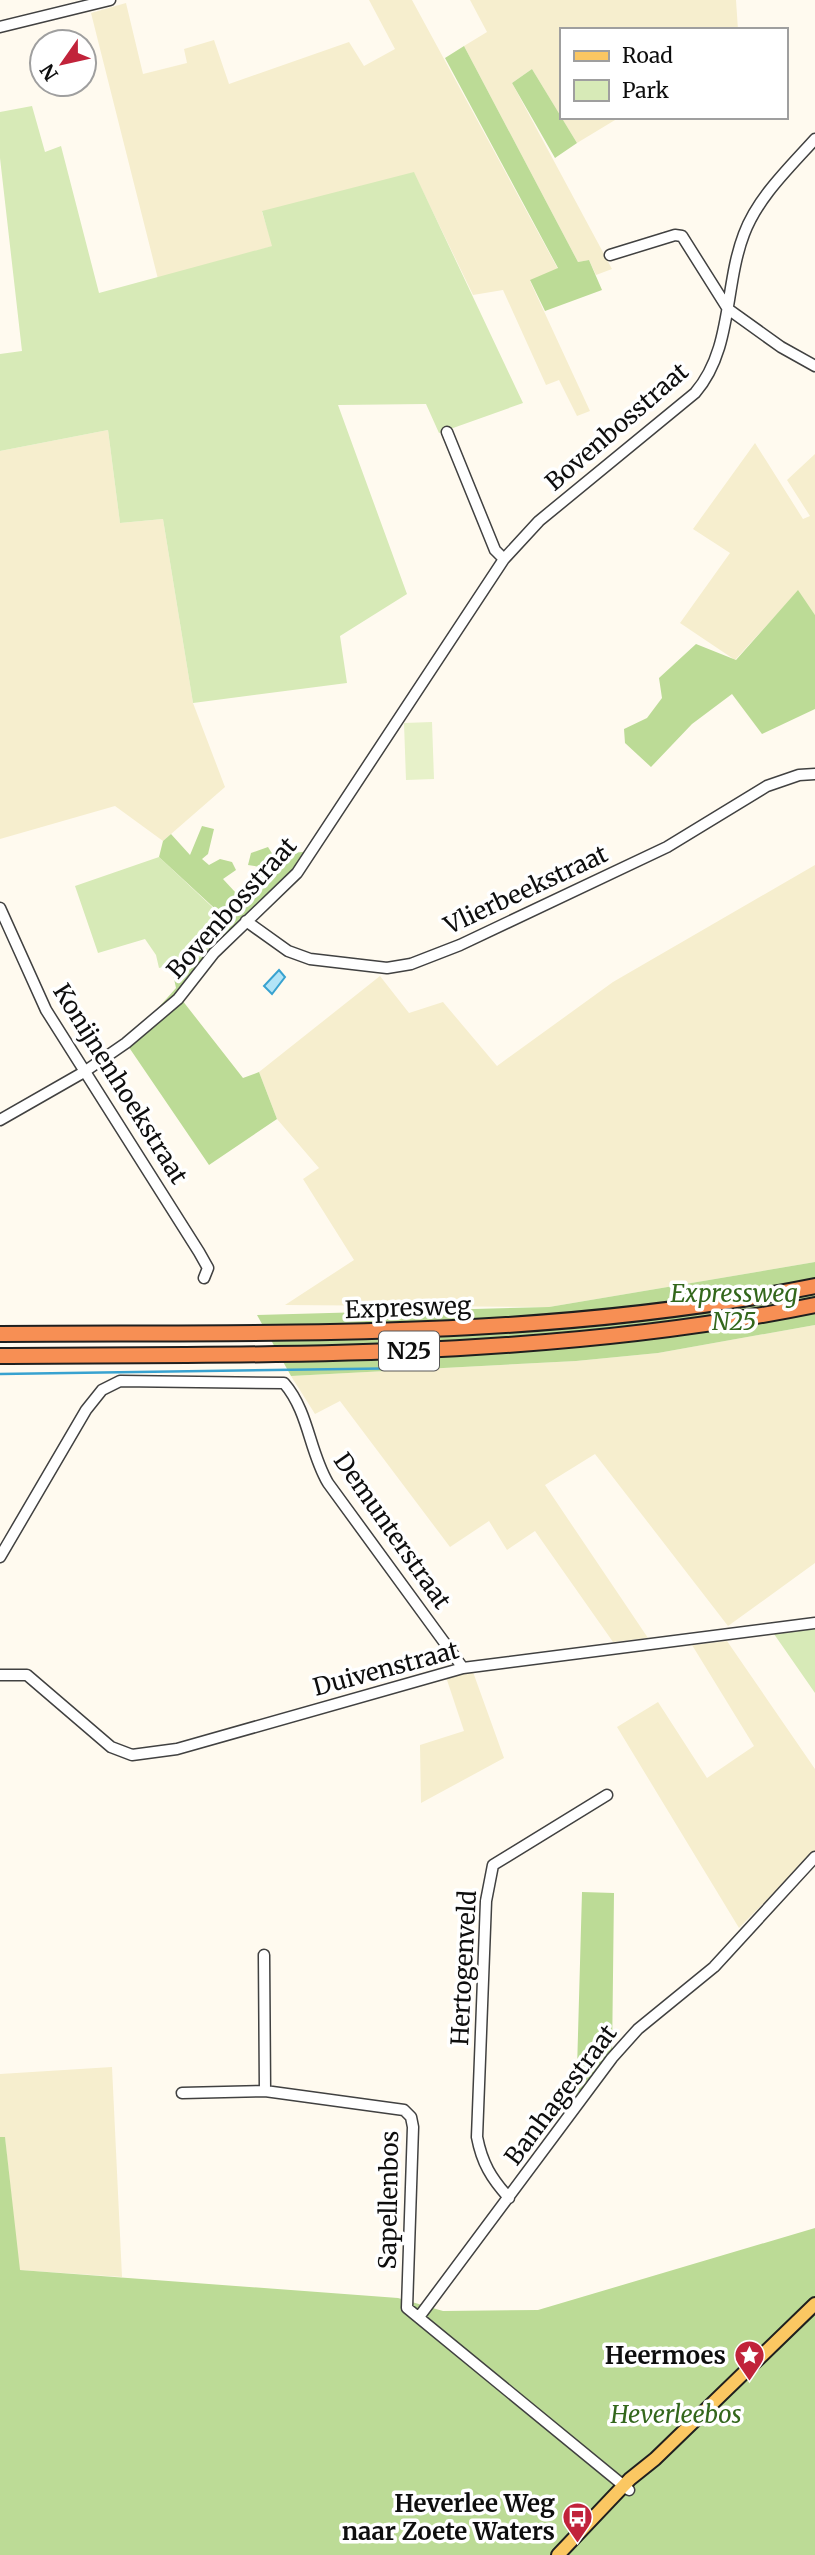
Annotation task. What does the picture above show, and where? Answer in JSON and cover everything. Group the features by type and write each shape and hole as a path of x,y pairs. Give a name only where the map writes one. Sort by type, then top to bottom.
{"highway":[{"name":"Expresweg","path":"0,1334 348,1334 499,1328 675,1310 815,1286"},
{"name":"Expresweg","path":"0,1356 294,1354 501,1347 680,1329 815,1305"}],"main road":[{"path":"558,2555 815,2304"}],"street":[{"path":"0,27 110,0"},
{"name":"Bovenbosstraat","path":"0,1120 84,1072 126,1043 178,999 214,953 297,873 503,559 539,522 695,393 706,380 724,331 738,251 753,215 766,195 815,139"},
{"path":"610,255 667,237 682,236 728,309 781,347 815,366"},
{"path":"447,432 495,550 503,559"},
{"name":"Vlierbeekstraat","path":"246,921 288,951 310,959 387,968 411,964 460,945 667,847 767,786 799,775 815,774"},
{"name":"Konijnenhoekstraat","path":"0,908 46,1010 199,1252 208,1268 204,1278"},
{"name":"Demunterstraat","path":"0,1558 86,1410 102,1390 120,1381 284,1383 302,1411 328,1483 463,1668"},
{"name":"Duivenstraat","path":"0,1675 27,1675 111,1747 132,1755 146,1755 240,1732 463,1668 815,1623"},
{"name":"Hertogenveld","path":"509,2198 490,2178 481,2157 477,2137 485,1914 493,1865 607,1795"},
{"name":"Banhagestraat","path":"419,2317 611,2058 638,2029 714,1967 815,1857"},
{"path":"264,1955 265,2091"},
{"name":"Sapellenbos","path":"182,2094 265,2091 404,2110 411,2117 413,2127 407,2308 419,2317"},
{"path":"419,2317 626,2488"}],"shaded area":[{"path":"369,0 412,0 558,269 530,281 590,411 577,416 559,380 546,385 503,290 473,295 414,173 262,212 273,246 158,279 98,41 98,28 95,28 91,13 126,3 143,74 187,63 184,49 214,40 229,84 349,42 364,66 395,49"},
{"path":"470,0 736,0 738,28 560,28 560,115 532,69 512,83 612,269 596,275 589,260 578,262 464,46 487,32"},
{"path":"562,119 617,119 577,143"},
{"path":"108,430 120,523 163,519 193,703 225,787 163,841 115,806 0,839 0,451"},
{"path":"755,443 803,519 810,516 787,480 815,454 815,615 798,591 735,660 680,623 730,553 693,529"},
{"path":"815,865 815,1262 549,1307 285,1305 354,1260 303,1179 319,1168 277,1119 259,1072 380,976 409,1013 443,1002 497,1066 613,982"},
{"path":"815,1325 815,1563 728,1626 595,1454 545,1485 648,1638 613,1642 535,1531 507,1550 489,1521 450,1547 340,1401 315,1414 291,1376 576,1361 658,1353"},
{"path":"727,1641 815,1769 815,1851 739,1928 617,1727 658,1702 707,1778 754,1746 692,1645"},
{"path":"473,1672 504,1758 421,1803 420,1745 464,1731 446,1677"},
{"path":"112,2067 122,2277 19,2270 5,2138 0,2137 0,2074"}],"green space":[{"path":"464,46 578,262 589,260 602,290 545,311 530,280 558,268 445,58"},
{"path":"532,69 577,143 555,158 512,83"},
{"path":"32,106 45,152 61,146 99,293 272,246 262,211 414,172 523,403 439,433 426,404 338,405 407,594 340,636 347,683 193,703 163,519 120,523 108,430 0,451 0,354 22,351 0,158 0,112"},
{"path":"798,590 815,615 815,709 762,734 732,694 692,724 651,767 625,743 624,729 647,718 662,698 659,678 696,644 736,660"},
{"path":"432,722 434,779 406,780 404,723"},
{"path":"202,826 214,829 208,854 202,859 209,865 220,859 232,862 236,870 223,879 236,893 248,879 257,891 261,888 260,867 248,865 251,853 268,847 273,855 312,851 214,953 182,1000 243,1078 259,1072 277,1119 209,1165 126,1043 162,1013 159,1007 176,988 173,974 191,969 192,959 202,957 221,935 216,920 224,917 159,857 163,841 171,834 190,855"},
{"path":"159,857 224,918 216,920 221,935 202,957 159,968 156,955 145,939 98,953 75,886"},
{"name":"Expressweg N25","path":"815,1262 815,1325 658,1353 576,1361 291,1376 257,1315 549,1307"},
{"path":"815,1629 815,1693 774,1634"},
{"path":"582,1892 614,1893 612,2058 576,2105"},
{"name":"Heverleebos","path":"0,2137 5,2137 20,2270 398,2298 443,2311 538,2310 815,2228 815,2555 0,2555"}],"water":[{"path":"279,970 285,977 272,994 264,986"}],"waterway":[{"path":"0,1374 419,1368"}],"place":[{"name":"Heermoes","path":"749,2383"},
{"name":"Heverlee Weg naar Zoete Waters","path":"578,2545"}]}
